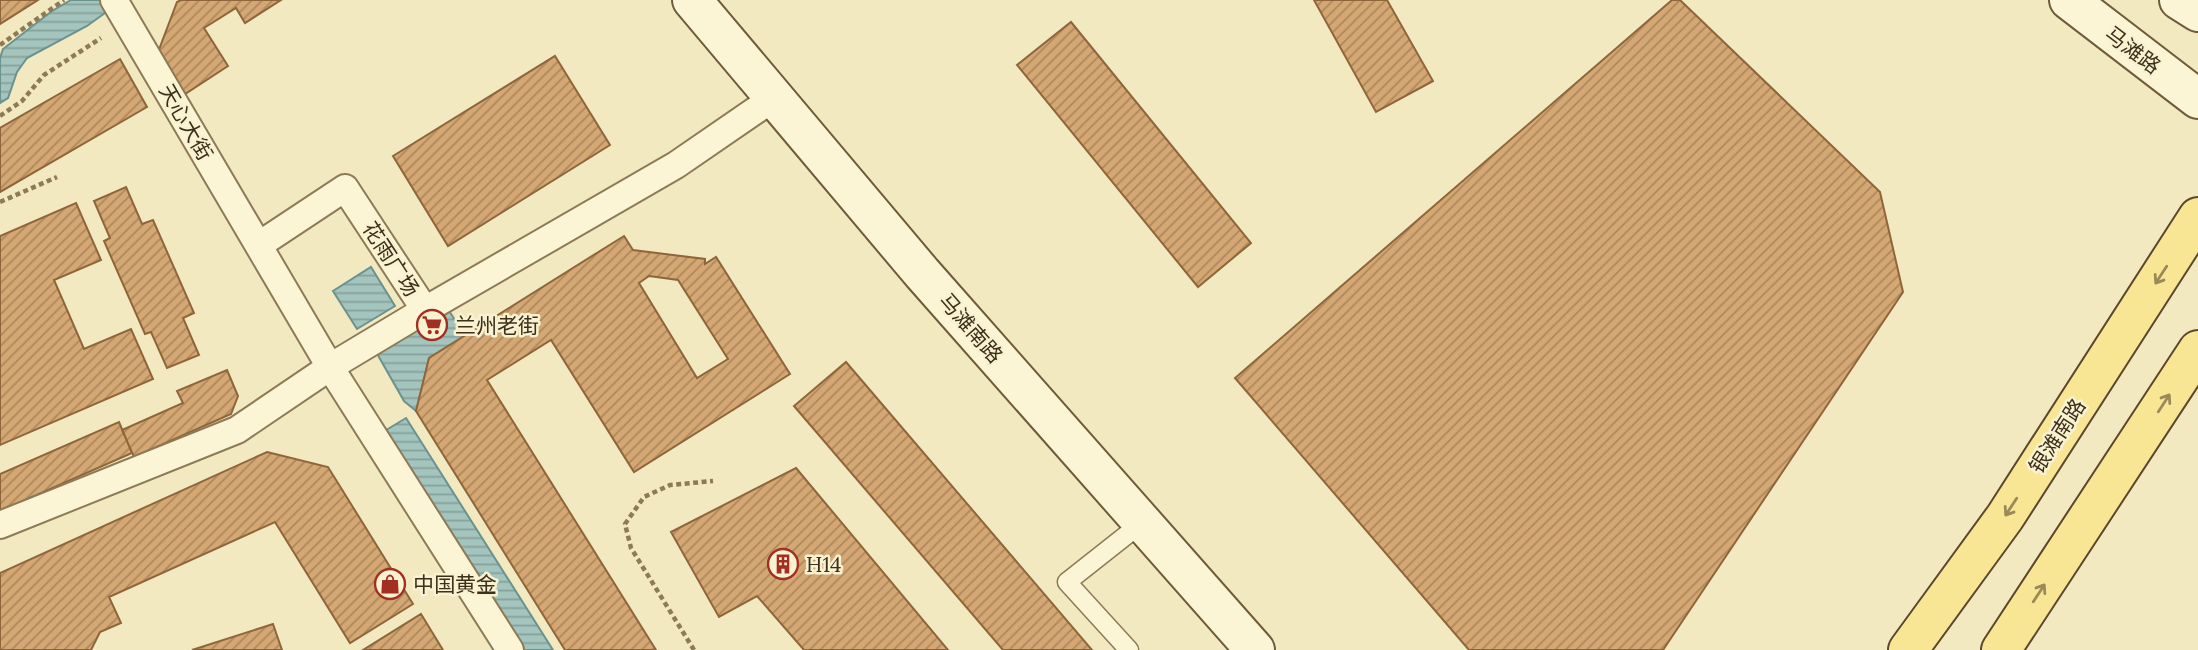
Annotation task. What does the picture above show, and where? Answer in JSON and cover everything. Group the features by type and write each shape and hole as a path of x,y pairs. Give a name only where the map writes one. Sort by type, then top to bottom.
{"main road":[{"name":"马滩南路","path":"692,0 922,273 1255,650"},
{"name":"马滩路","path":"2069,0 2198,99"},
{"path":"2179,0 2198,12"},
{"name":"银滩南路","path":"1908,650 2005,517 2198,217"},
{"path":"2001,650 2198,350"}],"street":[{"name":"天心大街","path":"120,9 259,245"},
{"path":"425,310 676,164 775,97"},
{"name":"花雨广场","path":"0,525 237,429 425,310 345,188 259,245"},
{"path":"259,245 330,368 510,650"}],"lane":[{"path":"1129,650 1067,582 1143,523"}],"path":[{"path":"0,45 65,0"},
{"path":"0,116 22,101 44,75 120,9"},
{"path":"0,202 57,177"},
{"path":"694,650 631,548 625,524 644,497 670,485 713,481"}],"water":[{"path":"71,0 123,0 87,26 27,58 17,72 8,98 0,103 0,58 3,49 52,11"},
{"path":"371,267 395,306 357,329 333,291"},
{"path":"446,306 465,336 429,359 416,411 404,401 375,350"},
{"path":"406,418 553,650 520,650 383,432"}],"building":[{"path":"0,0 38,0 0,24"},
{"path":"281,0 245,23 236,8 204,28 228,66 182,96 157,55 177,2"},
{"path":"1314,0 1387,0 1433,81 1376,112"},
{"path":"1672,0 1680,0 1880,192 1903,292 1663,650 1469,650 1235,378"},
{"path":"1071,22 1251,243 1198,287 1017,65"},
{"path":"555,56 610,145 448,246 393,156"},
{"path":"120,59 147,107 0,192 0,128"},
{"path":"126,187 142,224 153,220 194,313 183,318 199,355 167,368 151,332 145,334 104,241 110,238 94,201"},
{"path":"76,203 101,260 54,280 84,349 131,329 153,379 0,445 0,236"},
{"path":"624,236 633,250 705,259 705,264 716,257 790,374 634,472 551,340 487,380 656,650 565,650 416,411 429,358","holes":["649,276 678,280 728,359 697,378 639,283"]},
{"path":"846,362 1092,650 1003,650 794,406"},
{"path":"227,370 238,396 231,414 134,457 122,430 183,403 177,391"},
{"path":"119,422 132,453 0,511 0,474"},
{"path":"267,452 328,467 413,604 350,643 275,522 109,597 121,623 100,632 91,650 0,650 0,573"},
{"name":"H14","path":"796,468 948,650 804,650 757,596 719,617 671,532"},
{"path":"421,614 443,650 363,650"},
{"path":"273,624 282,650 192,650"}],"place":[{"name":"兰州老街","path":"432,325"},
{"name":"H14","path":"783,564"},
{"name":"中国黄金","path":"390,584"}]}
